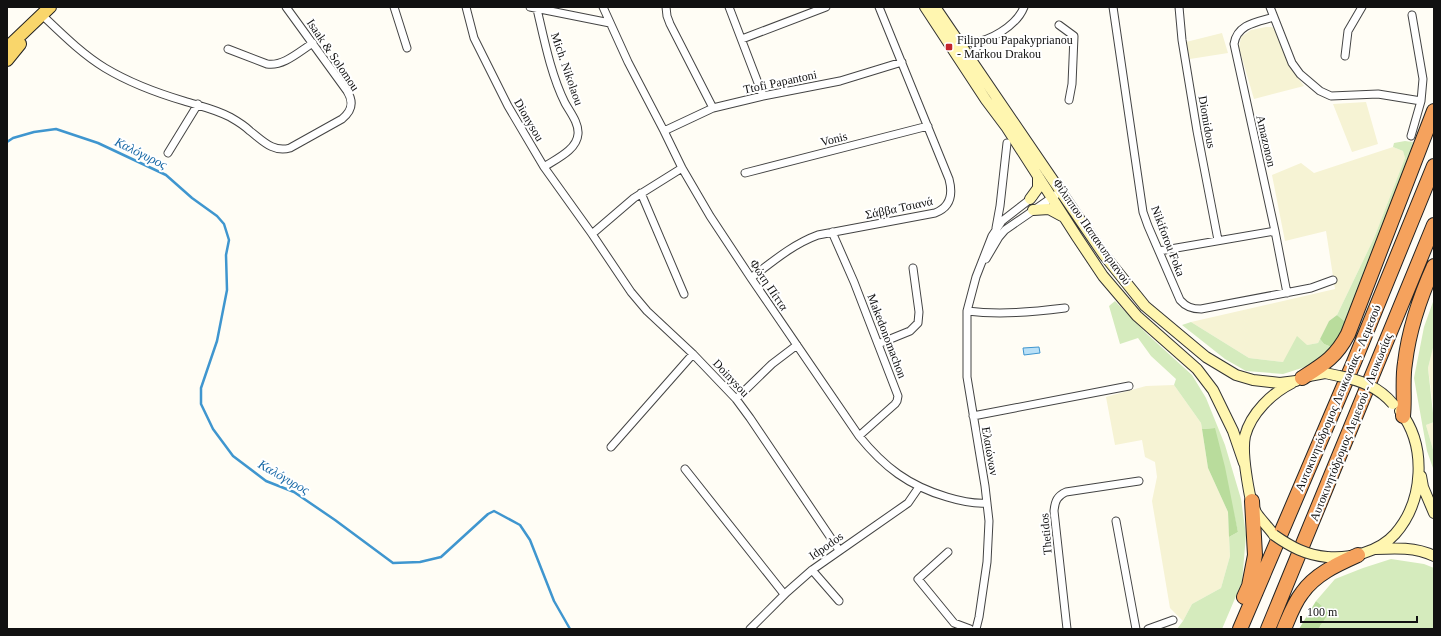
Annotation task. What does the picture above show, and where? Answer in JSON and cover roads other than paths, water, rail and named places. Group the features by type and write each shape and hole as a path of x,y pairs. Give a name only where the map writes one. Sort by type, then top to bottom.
{"highway":[{"path":"1299,379 1331,358 1338,351 1348,334 1416,140 1434,110"},
{"path":"1416,140 1434,120"},
{"name":"Αυτοκινητόδρομος Λευκωσίας - Λεμεσού","path":"1240,629 1354,362 1434,166"},
{"name":"Αυτοκινητόδρομος Λεμεσού - Λευκωσίας","path":"1268,629 1434,225"},
{"path":"1403,416 1405,402 1404,365 1408,342 1427,282 1434,266"},
{"path":"1230,629 1248,586 1255,555 1255,534 1251,507 1252,501"},
{"path":"1284,629 1301,594 1308,585 1338,564 1358,554"}],"main road":[{"name":"Φίλιππου Παπακυπριανού","path":"925,7 1038,176 1049,185"},
{"name":"Φίλιππου Παπακυπριανού","path":"935,7 973,63 1056,195 1145,306 1206,357 1224,369 1253,380 1280,383 1299,379"},
{"path":"7,48 44,14"},
{"path":"7,60 44,14"},
{"path":"1030,199 1038,188 1038,176"},
{"name":"Φίλιππου Παπακυπριανού","path":"1056,195 1065,219 1103,276 1137,316 1197,369 1213,390 1233,431 1244,463"},
{"path":"1033,210 1049,209 1057,212 1065,219"},
{"path":"1375,549 1394,535 1408,514 1416,494 1419,472 1417,452 1411,430 1403,416 1386,395 1368,384 1326,373 1299,379 1283,387 1257,412 1245,436 1244,463 1252,501 1257,513 1274,535 1296,549 1308,554 1327,557 1345,557 1375,549 1411,549 1424,551 1434,556"},
{"path":"1418,460 1423,487 1434,513"}],"street":[{"name":"Isaak & Solomou","path":"44,14 77,47 109,70 146,88 214,109 229,116 272,147 278,149 290,148 342,119 350,109 351,102 349,94 286,7"},
{"path":"394,7 407,48"},
{"name":"Dionysou","path":"466,7 477,44 508,106 544,168 592,234"},
{"name":"Φώτη Πίττα","path":"603,7 628,62 682,168 710,216 859,436 883,464 919,487 960,501 978,504 987,503"},
{"path":"666,7 670,24 713,108"},
{"path":"728,7 742,39 763,96"},
{"path":"742,39 826,7"},
{"name":"Σάββα Τσιανά","path":"751,278 802,242 818,235 935,213 947,205 951,196 951,185 879,7"},
{"path":"973,63 975,48 986,39 1010,26 1019,16 1024,7"},
{"name":"Nikiforou Foka","path":"1113,7 1141,203 1145,218 1178,298 1184,305 1191,309 1201,309 1311,288 1333,280"},
{"name":"Diomidous","path":"1179,7 1182,40 1218,240"},
{"path":"1270,7 1289,56 1296,69 1306,80 1324,93 1331,96 1378,94 1421,101"},
{"path":"1345,56 1348,30 1362,7"},
{"path":"533,8 610,23"},
{"name":"Mich. Nikolaou","path":"533,8 551,66 564,101 577,125 578,134 575,143 569,151 544,168"},
{"path":"1412,14 1422,74 1421,101 1416,140"},
{"name":"Amazonon","path":"1274,17 1242,28 1236,35 1234,44 1275,230 1287,293"},
{"path":"1059,25 1074,36 1072,84 1069,100"},
{"path":"955,36 969,42 986,39"},
{"path":"228,49 267,64 274,65 282,63 312,43"},
{"name":"Ttofi Papantoni","path":"664,131 713,108 763,96 840,81 902,62"},
{"path":"168,153 198,104"},
{"name":"Vonis","path":"745,173 928,126"},
{"path":"996,228 1007,143"},
{"path":"592,234 641,193 682,168"},
{"name":"Ελαιώνων","path":"976,629 988,552 989,521 966,377 967,311 976,277 988,244 996,228 1002,221 1049,185"},
{"path":"641,193 684,294"},
{"name":"Ελαιώνων","path":"976,277 993,246 1005,230 1056,195"},
{"path":"1159,251 1275,230"},
{"name":"Makedonomachon","path":"832,232 854,282 896,390 898,400 859,436"},
{"name":"Doinysou","path":"592,234 638,301 693,354 736,399 838,550"},
{"path":"878,344 910,331 918,323 919,312 913,268"},
{"path":"967,311 988,314 1065,308"},
{"path":"736,399 772,364 797,346"},
{"path":"611,447 693,354"},
{"path":"973,416 1129,386"},
{"path":"685,469 784,594"},
{"name":"Thetidos","path":"1067,629 1054,511 1055,502 1057,498 1066,492 1139,481"},
{"name":"Idpodos","path":"750,629 784,594 812,570 838,550 908,503 919,487"},
{"path":"1116,521 1136,629"},
{"path":"948,552 918,579 954,623 970,629"},
{"path":"812,570 839,601"},
{"path":"1148,629 1173,620"}],"water":[{"path":"1039,347 1040,353 1024,355 1023,348"}],"waterway":[{"name":"Καλόγυρος","path":"7,142 13,138 34,132 56,129 98,143 166,175 192,198 217,216 224,224 229,240 226,255 227,290 217,341 201,388 201,404 213,429 233,456 266,481 294,492 393,563 420,562 441,557 488,514 494,511 520,525 530,540 554,601 570,629"}],"place":[{"name":"Filippou Papakyprianou - Markou Drakou","path":"949,47"}]}
